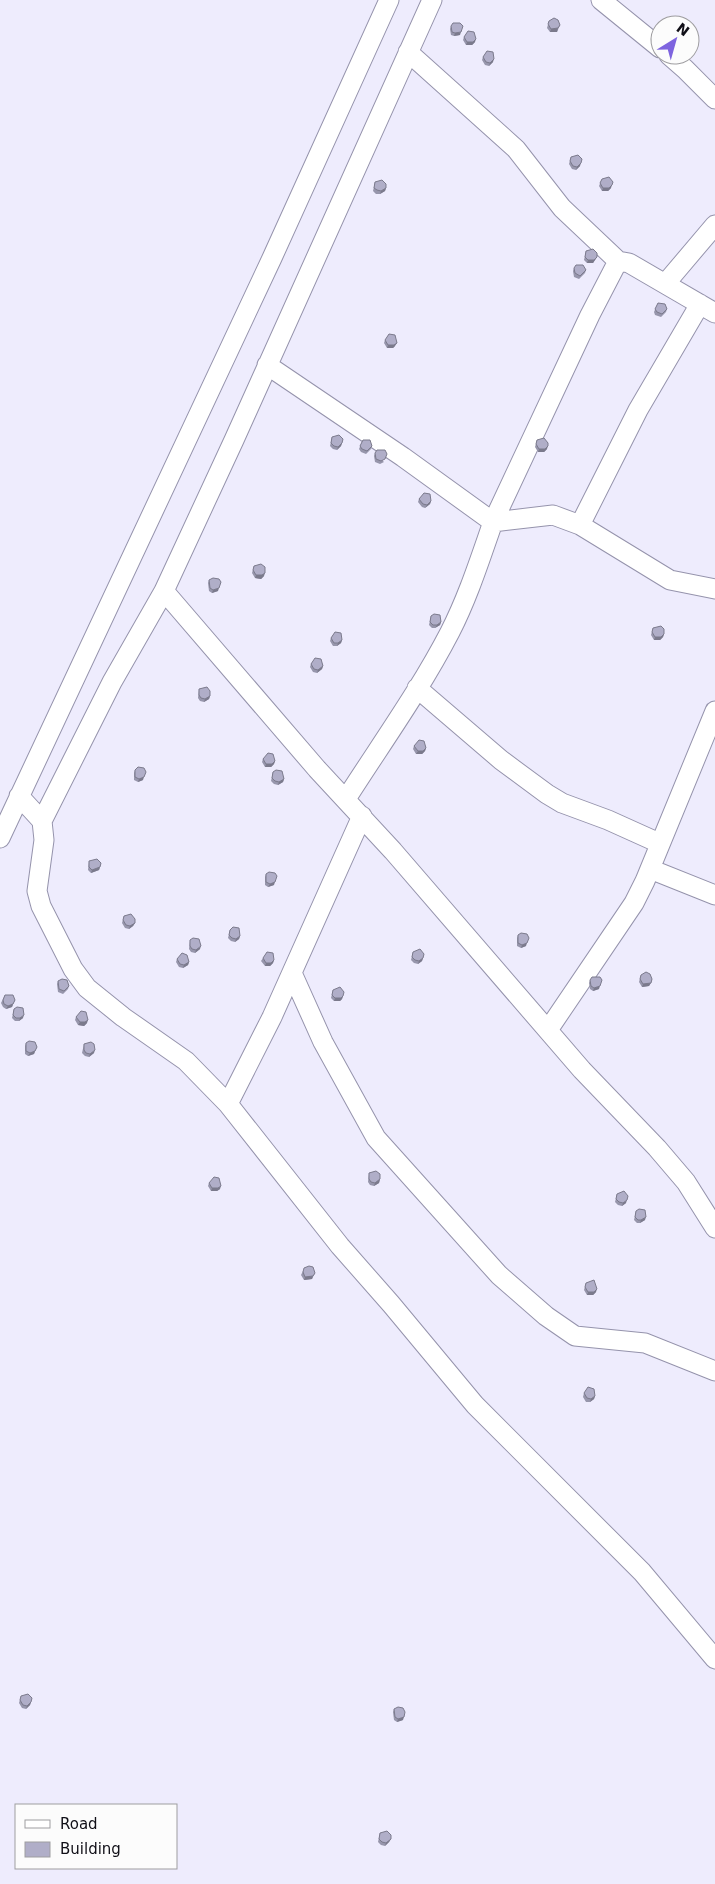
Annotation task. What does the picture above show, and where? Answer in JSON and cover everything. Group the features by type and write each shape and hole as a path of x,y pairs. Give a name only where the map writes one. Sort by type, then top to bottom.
{"street":[{"path":"0,838 5,818 19,796 276,249 389,0"},
{"path":"432,0 164,591 112,682 42,821 44,840 37,892 48,920 73,969 87,988 186,1061 228,1104 340,1246 475,1405 642,1572 715,1659"},
{"path":"600,0 650,40"},
{"path":"408,52 516,149 562,208 618,261 629,263 707,308 638,410 580,524"},
{"path":"679,65 715,99"},
{"path":"665,284 715,225"},
{"path":"346,799 432,666 463,606 493,522 594,307 618,261"},
{"path":"267,365 403,457 493,522 553,515 580,524 670,580 715,590"},
{"path":"164,591 548,1030 686,1182 715,1228"},
{"path":"417,688 501,760 547,794 562,803 608,820 659,844"},
{"path":"548,1030 623,921 650,869 715,711"},
{"path":"19,796 42,821"},
{"path":"228,1104 292,973 362,816"},
{"path":"650,869 715,895"},
{"path":"292,973 323,1042 376,1138 499,1275 546,1316 575,1336 644,1342 715,1371"}],"building":[{"path":"554,18 558,20 560,25 558,28 551,29 548,24"},
{"path":"453,23 460,23 463,26 461,32 452,32 451,26"},
{"path":"468,31 474,32 476,39 473,42 467,42 464,37"},
{"path":"487,51 493,52 494,59 490,63 486,62 483,57"},
{"path":"578,155 582,159 581,163 577,167 573,166 570,161 571,157"},
{"path":"609,177 613,182 612,185 609,188 603,188 600,183 602,179"},
{"path":"382,180 386,184 386,188 381,191 374,188 375,182"},
{"path":"593,249 597,253 597,257 594,260 588,260 585,257 586,251"},
{"path":"576,265 583,265 586,270 580,276 575,273 574,268"},
{"path":"658,303 665,304 667,309 662,314 655,309"},
{"path":"389,334 395,335 397,343 394,345 388,345 385,340"},
{"path":"339,435 343,439 342,443 338,447 334,446 331,443 332,437"},
{"path":"544,438 548,446 545,449 539,449 536,444 537,440"},
{"path":"363,440 370,440 372,446 367,451 360,446"},
{"path":"377,450 385,450 387,454 385,459 381,461 376,459 375,453"},
{"path":"424,493 430,494 431,501 427,505 423,504 419,499"},
{"path":"261,564 265,567 265,573 256,575 253,570 254,566"},
{"path":"213,578 219,579 221,582 219,588 213,590 210,588 209,580"},
{"path":"434,614 440,615 441,622 437,625 433,625 430,622 431,616"},
{"path":"661,626 664,629 664,634 661,637 655,637 652,632 653,628"},
{"path":"335,632 341,633 342,640 338,643 334,643 331,638"},
{"path":"315,658 321,659 323,666 318,670 314,669 311,664"},
{"path":"207,687 210,691 210,696 205,699 201,698 199,689"},
{"path":"419,740 424,741 426,748 423,751 418,751 414,746"},
{"path":"268,753 273,754 275,761 272,764 266,764 263,759"},
{"path":"138,767 144,768 146,772 144,777 139,779 135,777 135,770"},
{"path":"276,770 282,771 284,779 279,782 272,778 273,772"},
{"path":"97,859 101,863 100,867 92,870 89,867 89,861"},
{"path":"269,872 275,873 277,876 275,882 270,884 266,882 266,874"},
{"path":"131,914 135,919 135,923 130,926 126,925 123,920 124,916"},
{"path":"233,927 239,928 240,936 236,939 229,935"},
{"path":"521,933 527,934 529,938 527,943 522,945 518,943 518,935"},
{"path":"193,938 199,939 201,946 196,950 190,946 190,940"},
{"path":"420,949 424,954 423,958 419,961 415,960 412,957 413,952"},
{"path":"267,952 273,953 274,960 271,963 266,963 263,958"},
{"path":"182,953 187,955 189,962 184,965 180,964 177,959"},
{"path":"646,972 650,974 651,983 643,984 640,979 641,975"},
{"path":"592,977 600,977 602,980 600,986 594,988 591,986 590,980"},
{"path":"62,979 67,980 69,986 64,991 59,989 58,981"},
{"path":"340,987 344,992 343,996 335,998 332,995 333,990"},
{"path":"5,995 13,995 15,1000 13,1004 8,1006 4,1004"},
{"path":"17,1007 23,1008 24,1015 20,1018 16,1018 13,1015 14,1009"},
{"path":"81,1011 86,1012 88,1020 85,1022 80,1022 76,1017"},
{"path":"29,1041 35,1042 37,1047 35,1051 30,1053 26,1051 26,1043"},
{"path":"91,1042 94,1044 95,1050 90,1054 86,1053 84,1044"},
{"path":"376,1171 380,1174 380,1179 375,1183 371,1182 369,1173"},
{"path":"214,1177 219,1178 221,1186 218,1188 212,1188 209,1183"},
{"path":"624,1191 628,1196 627,1200 623,1203 619,1202 616,1199 617,1194"},
{"path":"639,1209 645,1210 646,1217 641,1220 635,1217 636,1211"},
{"path":"313,1267 315,1273 313,1276 305,1277 304,1268"},
{"path":"594,1280 597,1289 594,1292 588,1292 585,1287 586,1283"},
{"path":"588,1387 594,1389 595,1396 591,1399 587,1398 584,1393"},
{"path":"28,1694 32,1698 31,1702 27,1706 23,1705 20,1700 21,1696"},
{"path":"398,1707 403,1708 405,1712 404,1717 398,1719 395,1717 394,1709"},
{"path":"387,1831 391,1835 391,1839 386,1843 382,1842 379,1839 380,1833"}]}
